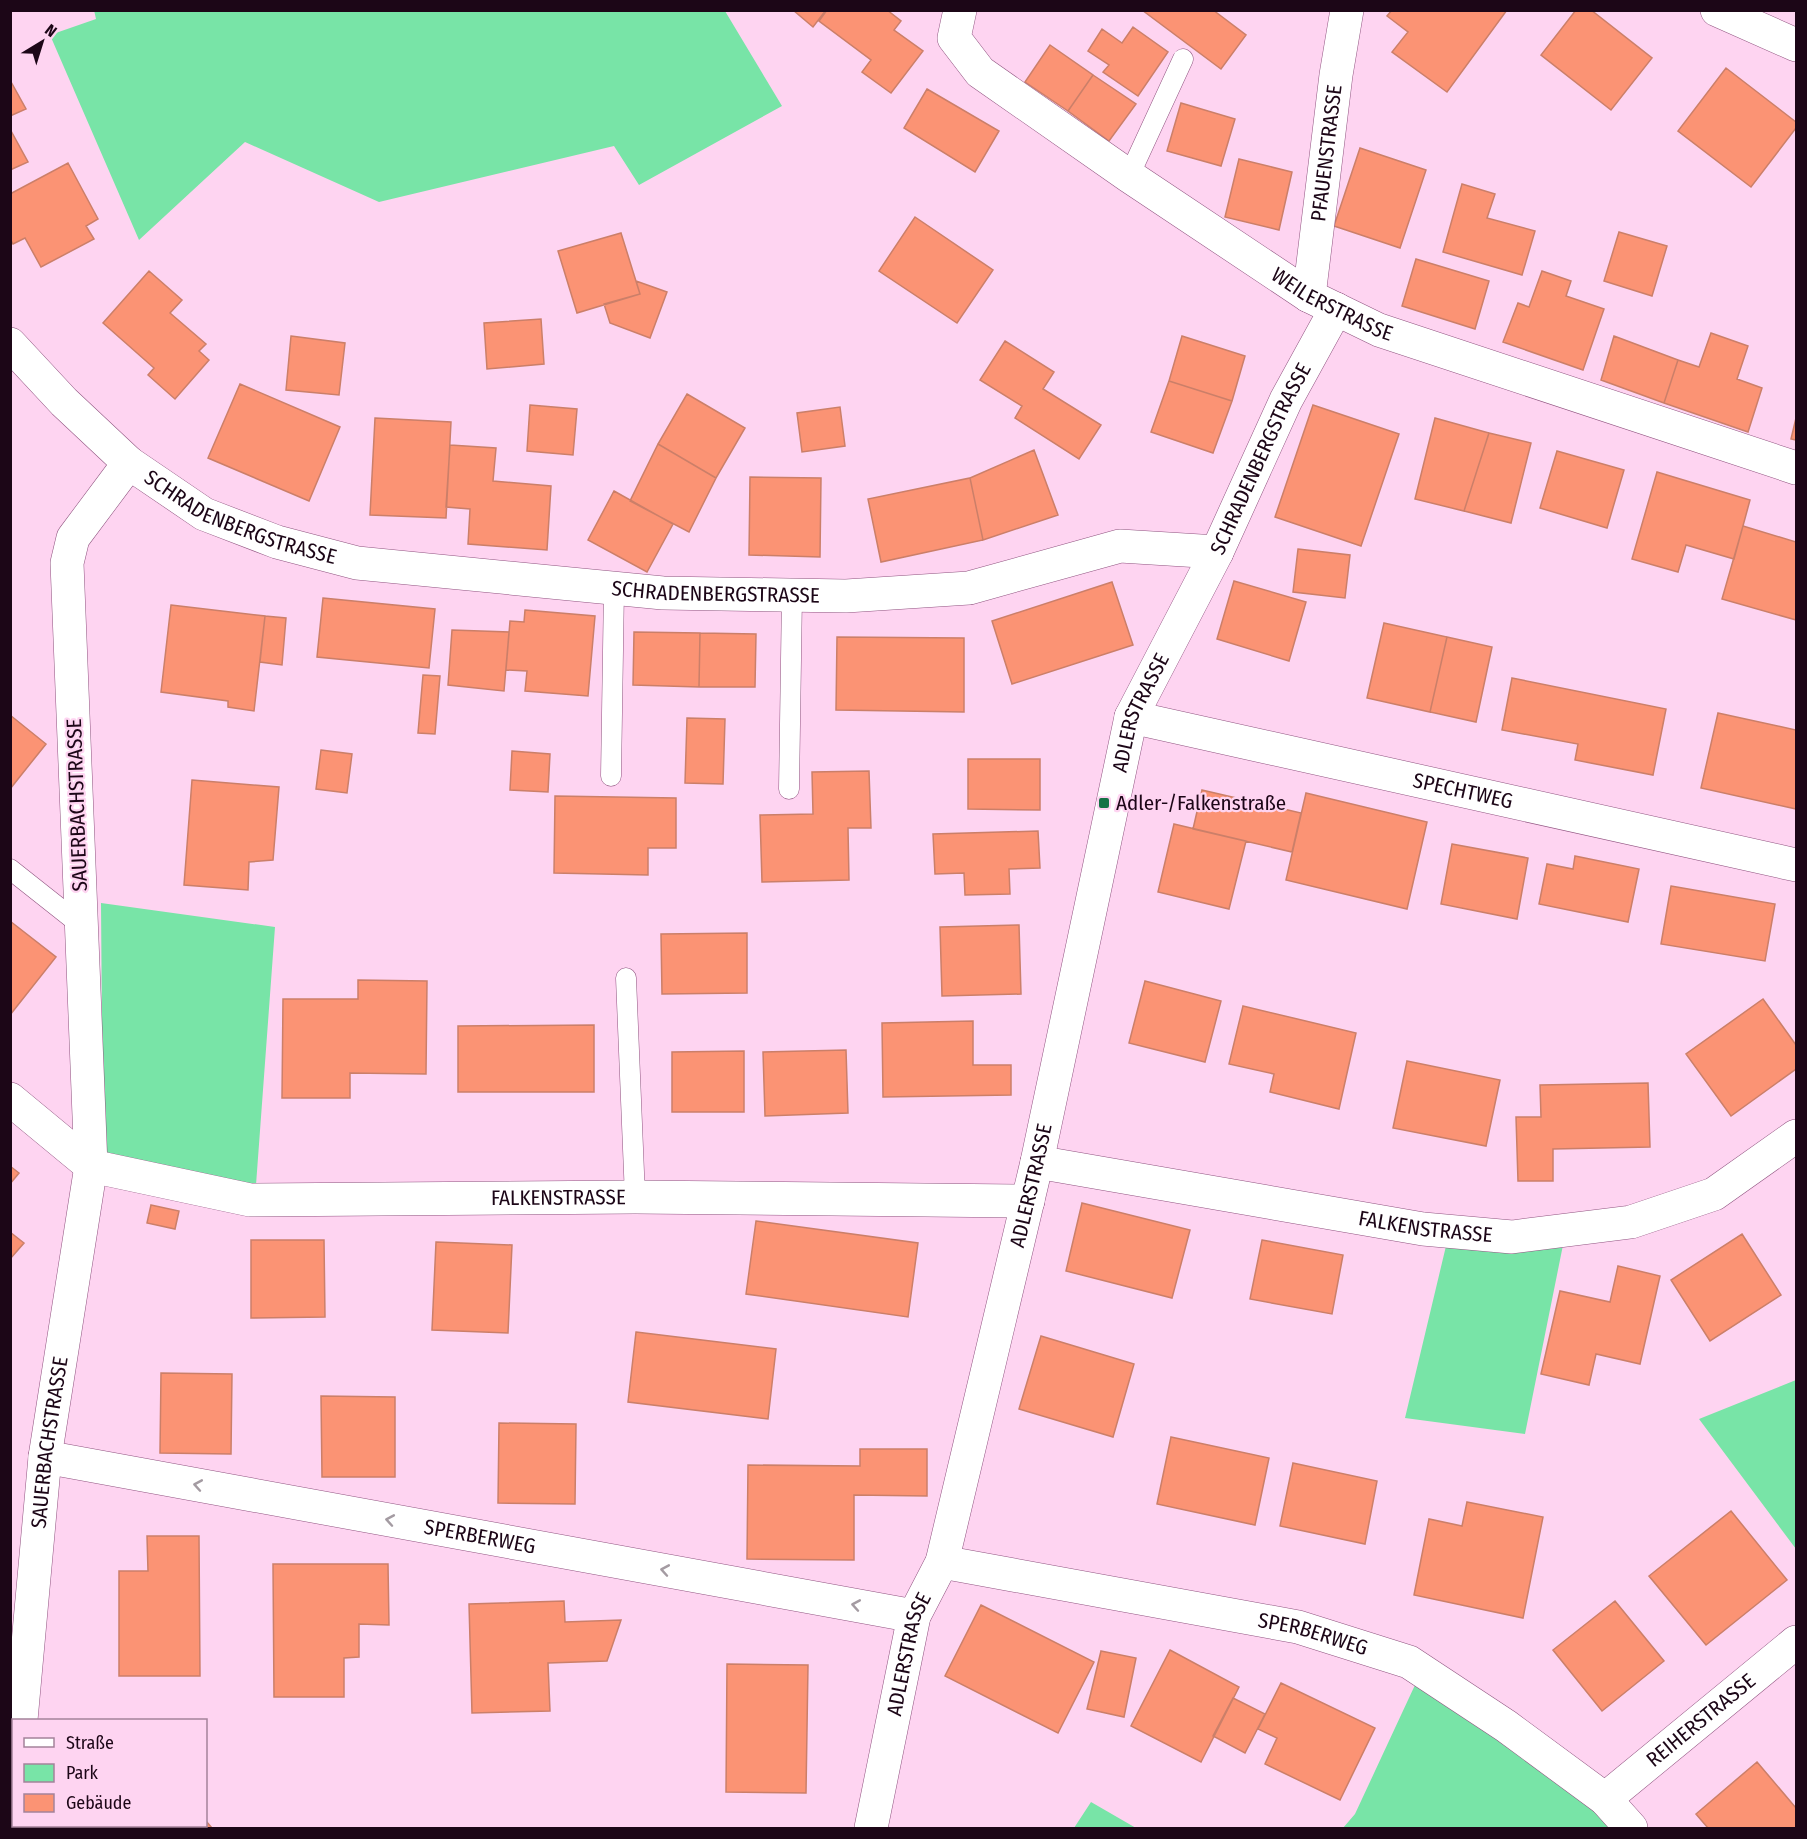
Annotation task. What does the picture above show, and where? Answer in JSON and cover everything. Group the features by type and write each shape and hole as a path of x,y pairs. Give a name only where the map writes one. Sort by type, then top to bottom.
{"street":[{"name":"WEILERSTRASSE","path":"960,10 954,39 980,72 1129,176 1322,302 1379,330 1797,468"},
{"name":"PFAUENSTRASSE","path":"1322,302 1336,75 1347,10"},
{"path":"1731,13 1797,45"},
{"name":"SCHRADENBERGSTRASSE","path":"10,344 64,402 129,463 204,514 277,542 357,563 663,593 846,596 969,588 1120,546 1217,552 1286,400 1322,302"},
{"name":"SAUERBACHSTRASSE","path":"21,1719 45,1457 91,1166 67,563 73,538 129,463"},
{"name":"ADLERSTRASSE","path":"872,1828 914,1616 942,1562 1028,1201 1131,717 1217,552"},
{"name":"SPECHTWEG","path":"1131,717 1797,865"},
{"path":"10,1099 91,1166"},
{"name":"FALKENSTRASSE","path":"1037,1162 1423,1228 1512,1237 1631,1222 1714,1194 1797,1136"},
{"name":"FALKENSTRASSE","path":"91,1166 250,1200 635,1197 1028,1201"},
{"name":"SPERBERWEG","path":"45,1457 914,1616"},
{"name":"SPERBERWEG","path":"942,1562 1298,1627 1409,1662 1506,1726 1605,1799 1631,1828"},
{"name":"REIHERSTRASSE","path":"1605,1799 1797,1642"}],"lane":[{"path":"1129,176 1183,59"},
{"path":"611,776 614,588"},
{"path":"789,789 792,595"},
{"path":"10,869 82,926"},
{"path":"627,978 635,1197"}],"green space":[{"path":"94,10 725,11 782,106 639,185 614,146 379,202 245,142 139,240 50,35 96,19"},
{"path":"101,903 275,927 256,1185 103,1153"},
{"path":"1563,1245 1525,1434 1405,1418 1446,1246"},
{"path":"1796,1380 1796,1549 1699,1419"},
{"path":"1415,1685 1503,1735 1612,1821 1606,1828 1343,1828 1355,1814"},
{"path":"1091,1802 1136,1828 1074,1828"}],"building":[{"path":"793,10 826,10 813,27"},
{"path":"827,10 887,10 901,21 894,30 923,51 891,93 862,72 871,60 819,21"},
{"path":"1142,10 1213,10 1246,35 1221,69"},
{"path":"1392,10 1507,10 1447,92 1392,52 1408,32 1387,16"},
{"path":"1576,10 1591,10 1652,58 1611,110 1541,55"},
{"path":"1133,27 1168,52 1138,96 1103,72 1109,65 1088,51 1102,29 1122,43"},
{"path":"1050,45 1093,75 1068,111 1025,82"},
{"path":"1726,68 1796,122 1796,128 1751,187 1678,131"},
{"path":"1093,75 1136,104 1109,141 1068,111"},
{"path":"10,80 26,109 10,116"},
{"path":"927,89 999,131 975,172 904,128"},
{"path":"1181,103 1235,119 1221,166 1167,151"},
{"path":"10,129 28,162 10,170"},
{"path":"1360,148 1426,170 1400,248 1334,226"},
{"path":"1239,159 1292,172 1279,230 1225,217"},
{"path":"68,163 98,219 86,226 94,239 41,267 25,238 13,244 10,239 10,194"},
{"path":"1462,184 1495,194 1487,218 1535,231 1522,275 1443,252"},
{"path":"915,217 993,270 957,323 879,271"},
{"path":"1619,232 1667,246 1652,296 1604,281"},
{"path":"621,233 640,294 577,313 558,251"},
{"path":"1416,259 1489,281 1475,329 1402,306"},
{"path":"149,271 182,300 170,313 206,344 199,351 209,360 175,399 148,375 154,368 103,323"},
{"path":"1542,271 1571,281 1566,296 1604,309 1583,370 1503,342 1518,303 1529,307"},
{"path":"636,281 667,292 650,338 610,323 604,304 640,294"},
{"path":"541,319 544,364 487,369 484,323"},
{"path":"1711,333 1748,346 1737,379 1762,388 1748,432 1664,403 1678,360 1699,367"},
{"path":"291,336 345,343 339,395 286,390"},
{"path":"1182,336 1245,356 1232,401 1169,381"},
{"path":"1614,336 1678,360 1664,403 1601,380"},
{"path":"1005,341 1054,372 1043,389 1101,425 1079,459 1015,418 1022,406 980,380"},
{"path":"1169,381 1232,401 1213,453 1151,432"},
{"path":"240,384 340,427 309,501 208,458"},
{"path":"687,394 745,428 716,478 658,444"},
{"path":"530,405 577,409 573,455 527,451"},
{"path":"1313,405 1399,434 1361,546 1275,517"},
{"path":"840,407 845,446 802,452 797,413"},
{"path":"375,418 451,422 446,518 370,515"},
{"path":"1435,418 1489,433 1464,511 1415,499"},
{"path":"1796,418 1796,440 1791,439"},
{"path":"1489,433 1531,443 1511,523 1464,511"},
{"path":"658,444 716,478 689,532 630,501"},
{"path":"450,445 496,448 493,481 551,486 547,550 468,544 470,509 446,507"},
{"path":"1034,450 1058,515 983,540 970,478"},
{"path":"1557,451 1624,470 1607,528 1540,508"},
{"path":"1657,472 1750,500 1734,559 1686,545 1678,572 1632,559"},
{"path":"750,477 821,478 820,557 749,555"},
{"path":"970,478 983,540 881,562 868,499"},
{"path":"614,491 673,524 647,572 588,540"},
{"path":"1743,526 1796,542 1796,620 1722,599"},
{"path":"1298,549 1350,555 1345,598 1293,592"},
{"path":"1234,581 1306,602 1289,661 1217,639"},
{"path":"1112,582 1133,645 1012,684 992,621"},
{"path":"323,598 435,609 429,668 317,657"},
{"path":"171,605 265,616 254,711 228,707 228,701 161,692"},
{"path":"525,610 595,616 588,696 525,691 527,671 506,670 510,621 524,622"},
{"path":"265,616 286,618 282,665 260,662"},
{"path":"1384,623 1447,637 1430,712 1367,698"},
{"path":"452,630 509,632 504,691 448,685"},
{"path":"634,632 700,633 699,687 633,685"},
{"path":"700,633 756,634 755,687 699,687"},
{"path":"837,637 964,638 964,712 836,710"},
{"path":"1447,637 1492,647 1476,722 1430,712"},
{"path":"423,675 440,676 435,734 418,733"},
{"path":"1512,678 1666,709 1653,775 1575,760 1578,744 1502,730"},
{"path":"1718,713 1796,730 1796,809 1701,788"},
{"path":"10,715 46,744 10,789"},
{"path":"687,718 725,719 723,784 685,783"},
{"path":"321,750 352,754 347,793 316,789"},
{"path":"512,751 550,754 548,792 510,790"},
{"path":"968,759 1040,759 1040,810 968,809"},
{"path":"869,771 871,828 848,828 849,880 762,882 760,815 813,814 812,772"},
{"path":"192,780 279,787 273,860 249,862 248,890 184,885"},
{"path":"1202,790 1301,813 1292,852 1193,829"},
{"path":"1306,793 1427,822 1407,909 1286,880"},
{"path":"555,796 676,798 676,848 648,848 648,875 554,873"},
{"path":"1174,824 1246,841 1229,909 1158,892"},
{"path":"1038,831 1040,868 1009,869 1010,894 965,895 964,873 935,874 933,834"},
{"path":"1452,844 1528,858 1517,919 1441,904"},
{"path":"1575,856 1639,869 1628,922 1539,904 1547,864 1573,869"},
{"path":"1671,886 1775,904 1765,961 1661,944"},
{"path":"10,921 56,957 10,1015"},
{"path":"1019,925 1021,994 942,996 940,927"},
{"path":"747,933 747,993 662,994 661,934"},
{"path":"358,980 427,981 426,1074 350,1073 350,1098 282,1098 283,999 358,999"},
{"path":"1145,981 1221,1001 1205,1062 1129,1043"},
{"path":"1763,999 1796,1045 1796,1069 1731,1116 1686,1054"},
{"path":"1243,1006 1356,1033 1339,1109 1270,1092 1274,1074 1229,1064"},
{"path":"973,1021 973,1065 1011,1065 1011,1095 883,1097 882,1023"},
{"path":"594,1025 594,1092 458,1092 458,1026"},
{"path":"846,1050 848,1113 765,1116 763,1052"},
{"path":"744,1051 744,1112 672,1112 672,1052"},
{"path":"1407,1061 1500,1080 1486,1146 1393,1128"},
{"path":"1648,1083 1650,1147 1553,1149 1553,1181 1518,1181 1516,1117 1541,1117 1540,1085"},
{"path":"10,1166 19,1173 10,1184"},
{"path":"1082,1203 1190,1230 1172,1298 1066,1271"},
{"path":"151,1205 179,1211 175,1229 147,1223"},
{"path":"756,1221 918,1243 908,1317 746,1294"},
{"path":"10,1232 24,1243 10,1259"},
{"path":"1742,1234 1781,1295 1710,1341 1671,1280"},
{"path":"251,1240 324,1240 325,1317 251,1318"},
{"path":"1262,1240 1343,1255 1332,1314 1250,1299"},
{"path":"436,1242 512,1245 508,1333 432,1330"},
{"path":"1618,1266 1660,1276 1640,1364 1596,1354 1589,1385 1541,1374 1560,1291 1610,1302"},
{"path":"636,1332 776,1349 768,1419 628,1402"},
{"path":"1041,1336 1134,1364 1113,1437 1019,1409"},
{"path":"161,1373 232,1374 231,1454 160,1453"},
{"path":"321,1396 395,1397 395,1477 322,1477"},
{"path":"499,1423 576,1424 575,1504 498,1503"},
{"path":"1171,1437 1269,1458 1255,1525 1157,1504"},
{"path":"860,1449 927,1449 927,1496 854,1495 854,1560 747,1559 748,1465 860,1466"},
{"path":"1293,1463 1377,1481 1365,1544 1280,1526"},
{"path":"1467,1502 1543,1517 1523,1618 1414,1595 1429,1519 1462,1526"},
{"path":"1731,1511 1787,1580 1706,1645 1649,1576"},
{"path":"147,1536 199,1536 200,1676 119,1676 119,1571 148,1571"},
{"path":"273,1564 388,1564 389,1625 359,1624 359,1657 344,1658 344,1697 274,1697"},
{"path":"564,1601 565,1622 621,1620 607,1661 548,1663 550,1711 472,1713 469,1604"},
{"path":"1615,1601 1664,1661 1602,1711 1553,1650"},
{"path":"981,1605 1094,1662 1058,1733 945,1676"},
{"path":"1170,1650 1239,1687 1201,1762 1131,1726"},
{"path":"1101,1651 1136,1658 1124,1717 1087,1709"},
{"path":"727,1664 808,1665 806,1793 726,1792"},
{"path":"1281,1683 1375,1728 1340,1800 1265,1764 1277,1738 1258,1729"},
{"path":"1233,1698 1265,1714 1245,1753 1213,1736"},
{"path":"1757,1762 1796,1808 1796,1828 1708,1828 1696,1814"},
{"path":"207,1822 212,1828 99,1828 207,1827"}],"place":[{"name":"Adler-/Falkenstraße","path":"1104,803"}]}
